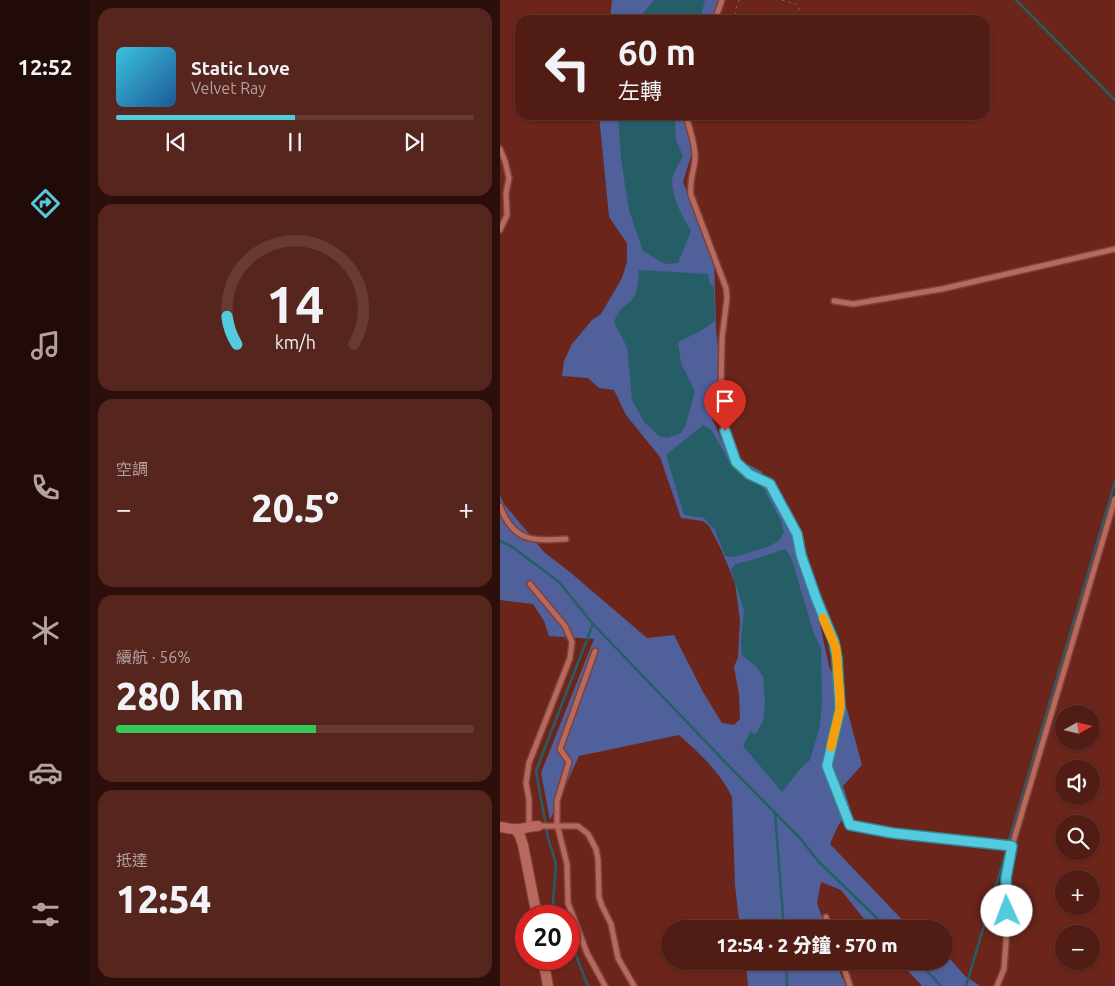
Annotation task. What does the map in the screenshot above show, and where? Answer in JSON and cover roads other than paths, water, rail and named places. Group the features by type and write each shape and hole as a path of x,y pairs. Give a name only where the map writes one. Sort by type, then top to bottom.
{"street":[{"path":"500,827 516,830 533,826"},
{"path":"516,830 523,845 535,905"},
{"path":"546,970 548,986"}],"lane":[{"path":"717,15 722,0"},
{"path":"687,120 695,150 690,188 691,195 726,288 727,298 722,338 721,386 725,431 736,462 749,474 770,484 797,534 801,555 820,612 836,648 840,704 827,766 846,817 850,825 892,833 1012,846"},
{"path":"500,149 509,178 506,193 507,215 500,230"},
{"path":"834,301 853,304 942,289 1115,250"},
{"path":"997,986 1004,969 1007,928 1006,878 1012,846 1115,499"},
{"path":"500,506 503,515 519,534 538,541 566,539"},
{"path":"530,584 565,626 572,642 570,658 529,764 526,783 533,826 558,824 578,826 592,840 598,859 599,897 611,924 618,958 634,986"},
{"path":"595,651 560,749 569,762 557,801 558,824 567,864 568,903 587,953 605,986"},
{"path":"845,970 850,986"}],"waterway":[{"path":"1016,0 1115,100"},
{"path":"1009,840 1115,482"},
{"path":"500,541 511,546 559,582 593,624 536,771 548,838 556,864 554,905"},
{"path":"593,624 800,838 818,861 879,920"},
{"path":"775,813 783,920"},
{"path":"966,986 1006,852"},
{"path":"580,966 588,986"},
{"path":"786,970 787,986"},
{"path":"926,970 941,986"}]}
